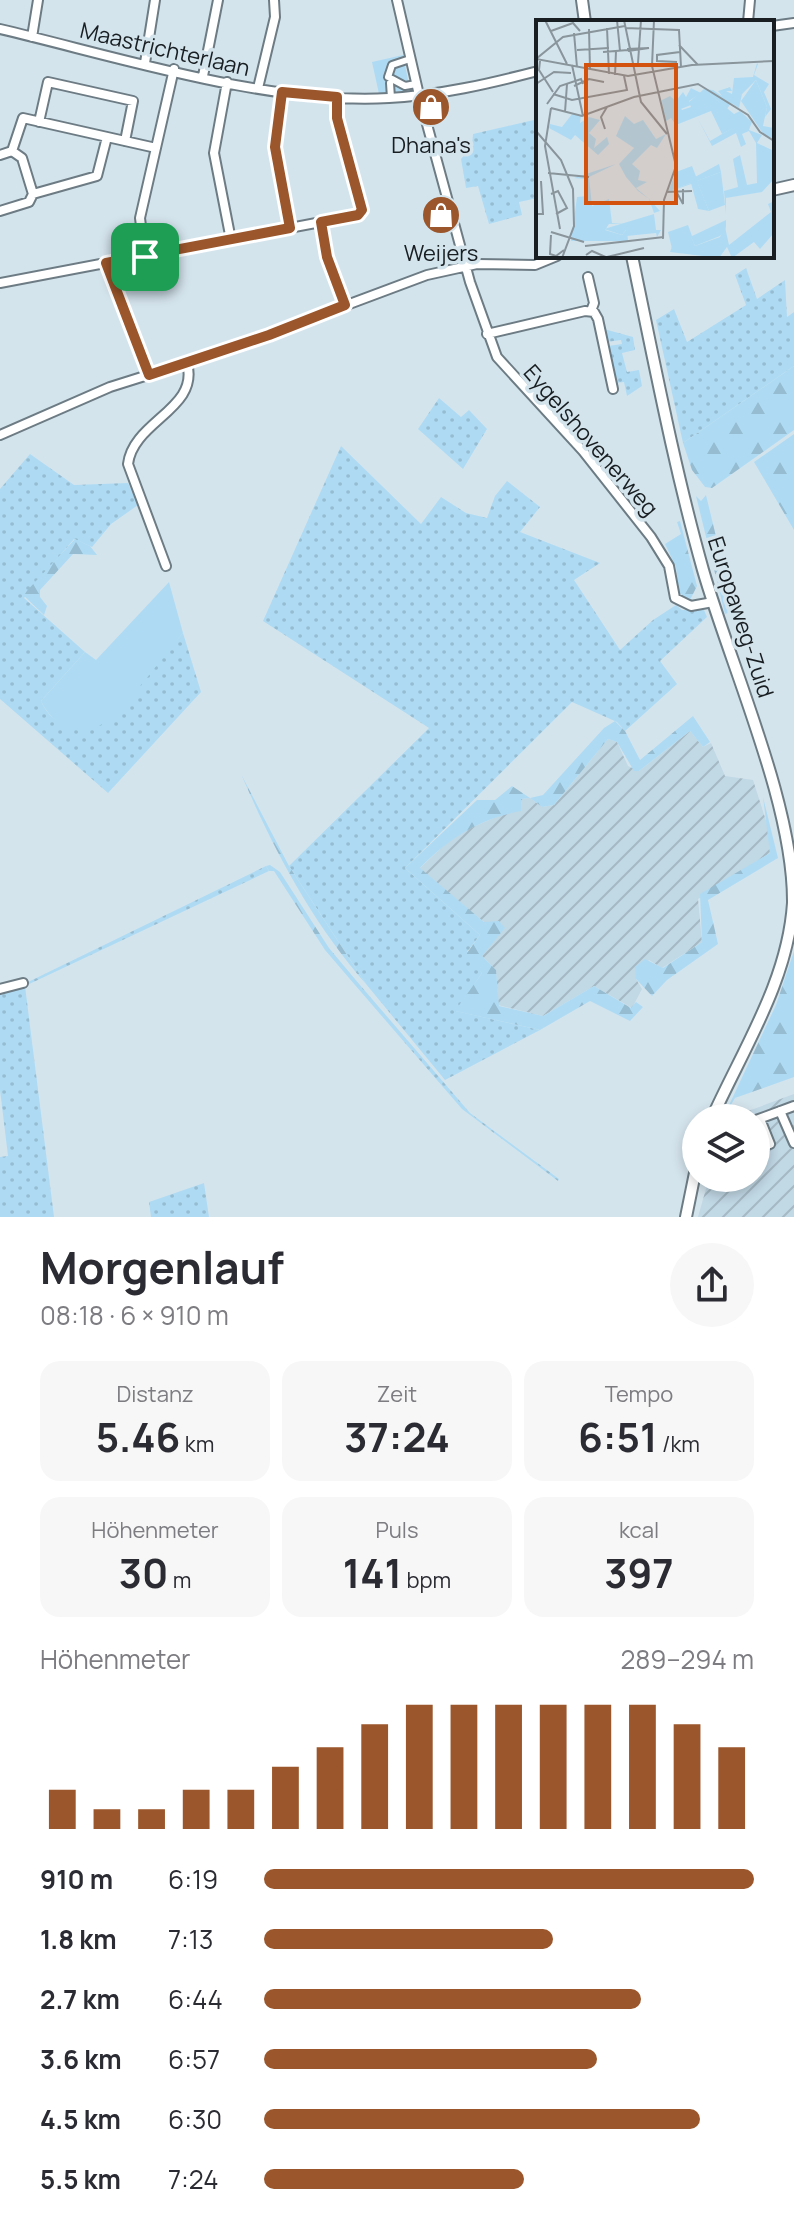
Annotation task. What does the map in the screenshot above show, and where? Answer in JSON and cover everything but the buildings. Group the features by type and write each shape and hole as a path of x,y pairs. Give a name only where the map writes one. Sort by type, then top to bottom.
{"street":[{"path":"32,37 38,0"},
{"path":"145,63 155,0"},
{"path":"203,76 218,0"},
{"path":"258,88 275,17 274,0"},
{"name":"Eygelshovenerweg","path":"397,0 416,84 487,334 506,370 583,451 651,537 669,566 675,598 687,605 713,602"},
{"path":"582,0 585,20"},
{"path":"748,20 750,0"},
{"path":"774,26 794,23"},
{"name":"Maastrichterlaan","path":"0,29 227,82 282,92 337,97 391,98 464,90 536,72"},
{"path":"391,98 392,65 410,59"},
{"path":"145,257 140,218 174,69"},
{"path":"390,80 407,86 416,84"},
{"path":"39,122 48,82 91,90 133,101 125,141"},
{"path":"227,82 214,153 231,240"},
{"path":"282,92 275,147 290,228"},
{"path":"0,283 358,215 362,210 337,118 337,97"},
{"path":"12,151 20,120 156,148"},
{"path":"33,194 97,176 107,137"},
{"path":"0,155 12,151"},
{"path":"0,211 29,202 33,194 24,160 12,151"},
{"path":"774,190 794,185"},
{"path":"321,222 327,257 345,305"},
{"path":"0,435 149,375 427,275 465,265 535,265 552,258"},
{"name":"Europaweg-Zuid","path":"632,258 672,447 713,602 774,782 791,856 793,893 787,942 777,976 718,1104"},
{"path":"106,263 149,375"},
{"path":"588,277 594,303 591,311"},
{"path":"487,334 591,311"},
{"path":"591,311 598,319 613,389"},
{"path":"166,566 130,476 129,454 137,438 186,391 187,363"},
{"path":"0,989 23,983"},
{"path":"770,1115 794,1106"},
{"path":"780,1111 794,1143"},
{"path":"686,1217 691,1192"}],"shaded area":[{"path":"690,731 703,747 711,743 725,776 753,780 768,827 770,853 698,899 702,942 662,968 649,960 636,979 642,989 632,1008 594,986 543,1016 498,1005 496,970 482,956 484,922 419,869 455,835 503,814 521,799 530,798 542,807 554,805 608,739 617,742 628,766 639,771"},
{"path":"794,1094 794,1217 698,1217 705,1192 770,1192 770,1104 767,1104"}],"green space":[{"path":"403,55 410,90 379,94 372,62"},
{"path":"536,119 536,198 519,202 522,215 489,224 478,186 466,188 461,159 472,146 473,134"},
{"path":"746,268 757,299 785,280 787,317 794,312 794,366 683,443 656,320 674,309 687,342 746,305 735,275"},
{"path":"604,329 633,337 635,350 622,353 627,372 639,370 642,386 627,396 624,382 615,383 608,346 622,344 621,340 607,342"},
{"path":"794,366 794,430 712,488 705,487 692,470 683,443"},
{"path":"439,398 461,417 469,410 487,429 463,469 418,429"},
{"path":"794,434 794,530 754,462"},
{"path":"341,446 421,524 441,497 466,513 487,518 495,496 507,481 540,507 520,532 600,563 574,580 620,650 653,620 676,605 682,610 704,610 707,617 660,661 677,684 625,731 617,722 572,702 405,868 480,935 467,952 482,973 456,1011 540,1030 445,1080 366,984 289,866 429,728 263,621"},
{"path":"30,454 74,485 128,483 138,505 111,524 92,547 74,539 24,598 85,652 41,701 46,710 57,721 98,726 183,633 201,692 108,793 0,699 0,489"},
{"path":"706,495 734,611 725,614 696,496 701,501"},
{"path":"680,521 697,586 690,600 679,593 676,567 665,544 681,534 677,522"},
{"path":"75,539 90,546 97,555 73,554 40,590 40,597 47,606 44,615 23,595"},
{"path":"169,582 183,633 137,690 97,727 87,730 69,728 52,717 41,701 85,652 96,660"},
{"path":"693,716 710,742 703,747 690,731 639,771 634,771 617,742 608,739 554,805 542,807 530,798 543,795 604,728 615,721 625,731 640,760"},
{"path":"241,774 289,866 366,984 328,935 295,884"},
{"path":"512,786 530,798 521,799 521,811 466,831 420,868 484,922 499,921 505,928 482,956 496,970 499,1006 543,1016 594,986 631,1008 636,1002 643,1007 630,1021 590,1001 540,1030 455,1011 482,973 467,959 467,953 480,935 405,868 477,800 495,800"},
{"path":"763,797 778,858 708,900 718,944 667,980 652,996 636,979 635,967 645,959 663,968 702,942 700,894 770,853"},
{"path":"270,865 280,872 329,948 360,985 355,985 325,950 274,871 269,871 266,866"},
{"path":"266,866 269,871 25,986 54,1217 0,1217 0,1157 8,1156 0,1090 0,992 26,983"},
{"path":"794,951 794,1077 735,1098 730,1104 776,1005"},
{"path":"355,985 360,985 470,1113 558,1181 462,1109"},
{"path":"204,1183 209,1217 151,1217 149,1202"}],"place":[{"name":"Dhana's","path":"431,107"},
{"name":"Weijers","path":"441,215"}],"route":[{"path":"282,92 337,97 337,118 362,210 358,215 321,222 327,257 345,305 269,335 149,375 106,263 145,257 290,228 275,147 275,126 282,92"}]}
